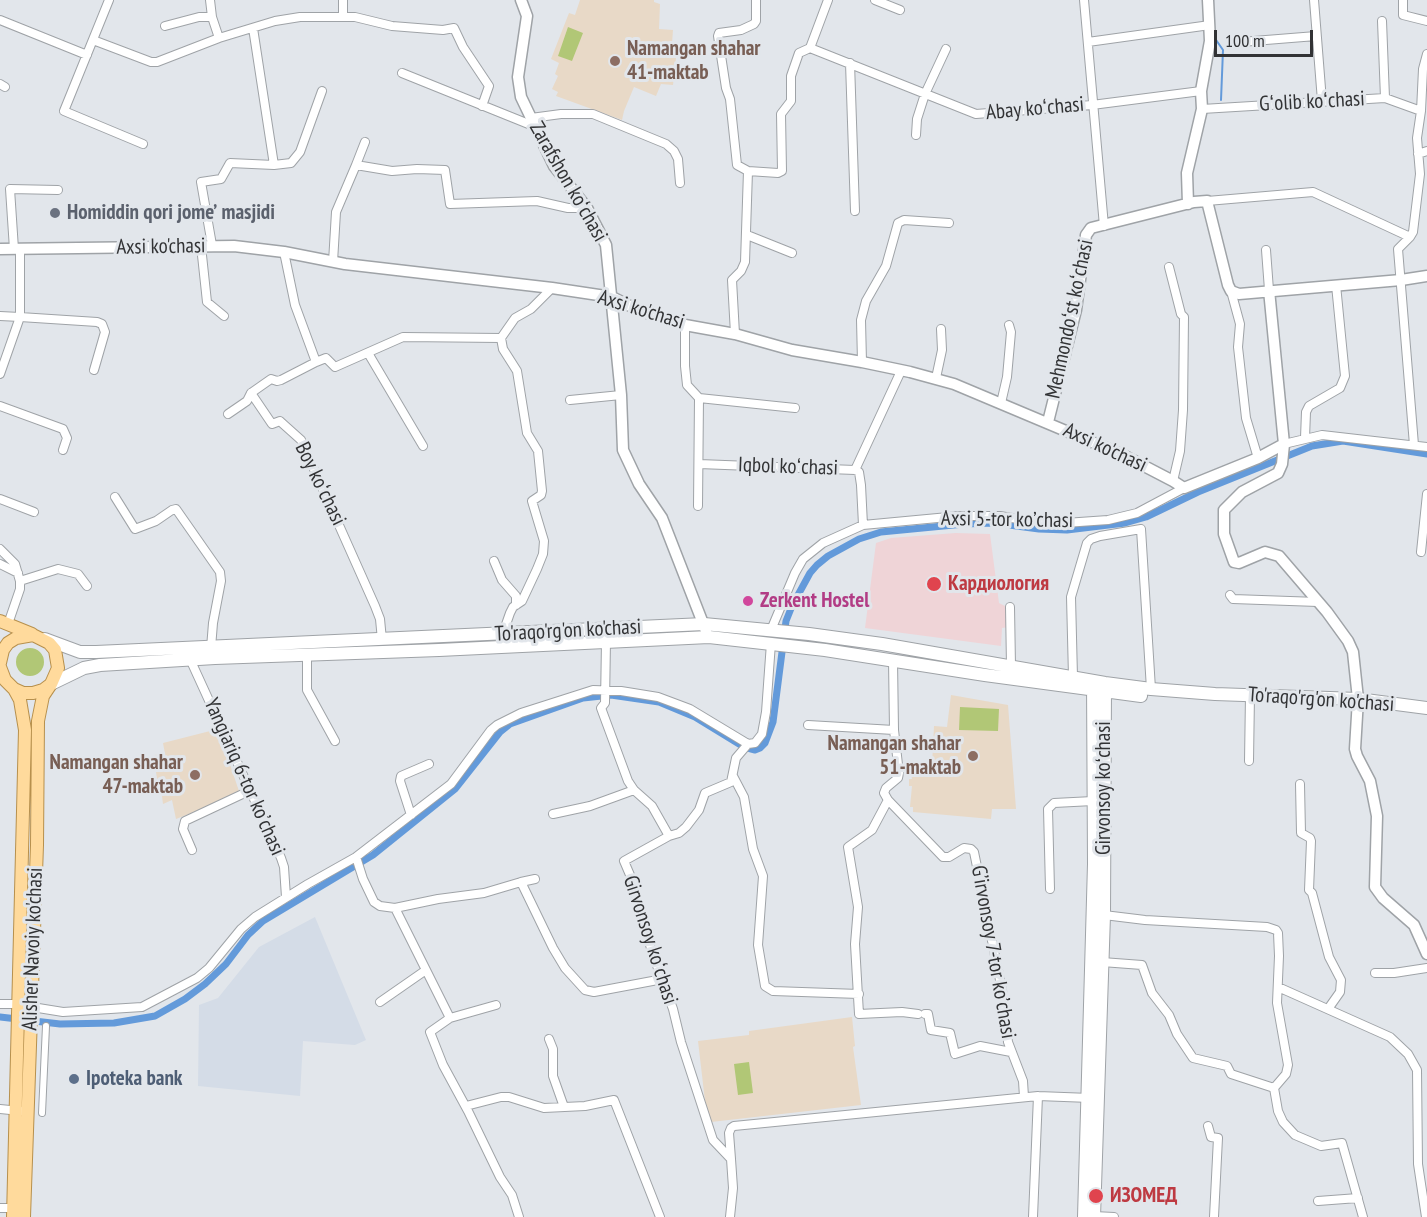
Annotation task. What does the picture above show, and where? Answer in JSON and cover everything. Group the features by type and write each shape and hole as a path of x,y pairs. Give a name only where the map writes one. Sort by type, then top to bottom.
{"main road":[{"path":"4,622 41,637"},
{"name":"To'raqo'rg'on ko'chasi","path":"41,637 80,652 211,648 704,624 798,633 924,650 1074,677 1099,687 1358,699 1427,708"},
{"path":"0,660 8,643 16,638 24,635 41,637"},
{"name":"Alisher Navoiy ko'chasi","path":"24,1217 28,1114 25,1008 38,721 43,696 58,668 55,650 41,637"},
{"name":"To'raqo'rg'on ko'chasi","path":"51,684 84,668 100,665 190,659 709,637 795,646 1099,687 1149,697 1215,694"},
{"path":"0,668 6,683 20,700 25,730 25,1008"},
{"path":"6,683 23,693 43,690 51,684"},
{"name":"Girvonsoy koʻchasi","path":"1091,1217 1093,801 1099,687"},
{"name":"Girvonsoy koʻchasi","path":"1093,1098 1104,915 1099,687"},
{"path":"13,1213 16,1109 25,1029"}],"street":[{"path":"110,0 64,111 142,144"},
{"path":"210,0 212,17 219,38"},
{"path":"343,0 343,17"},
{"name":"Zarafshon koʻchasi","path":"521,0 527,16 518,77 521,97 555,166 587,208 606,245 621,395 623,450 639,484 662,518 709,637"},
{"path":"756,0 754,24 741,30 719,33 718,36 726,88 730,99 737,165 748,171 778,173 783,171 781,114 791,101 791,76 799,53 810,48 828,0"},
{"path":"875,0 900,10"},
{"path":"1084,0 1104,226"},
{"path":"1188,204 1187,173 1202,109 1201,91 1210,40 1208,0"},
{"path":"1314,0 1322,101"},
{"path":"1403,0 1403,15 1427,21"},
{"path":"165,26 199,17 212,17"},
{"path":"93,40 151,62 157,62 219,38 275,21 300,17 365,18 392,26 443,30 454,28 463,47 489,86 482,106"},
{"path":"0,20 87,56"},
{"path":"1382,21 1385,98"},
{"path":"1088,42 1210,25"},
{"path":"252,28 274,165"},
{"path":"1240,42 1316,36"},
{"name":"Abay koʻchasi","path":"810,48 976,114 1092,105 1201,91"},
{"path":"916,135 917,119 925,94 946,49"},
{"path":"1414,445 1398,249 1413,232 1419,192 1423,152 1417,138 1424,86 1423,69 1427,54"},
{"path":"850,63 855,211"},
{"path":"402,74 482,106 534,122 561,114 593,114 666,144 674,151 678,159 680,183"},
{"path":"224,316 207,302 206,245 201,182 221,178 230,163 274,165 291,162 297,157 322,91"},
{"name":"Gʻolib koʻchasi","path":"1202,109 1385,98 1421,111"},
{"path":"333,262 336,212 365,142"},
{"path":"356,165 393,171 445,170 450,204 537,201 568,208 587,208"},
{"path":"735,334 732,280 744,267 748,171"},
{"path":"0,374 20,316 17,249 10,189 58,190"},
{"path":"1258,458 1246,418 1238,347 1240,324 1207,201 1313,192 1410,237"},
{"name":"Mehmondoʻst koʻchasi","path":"1048,422 1076,310 1086,235 1091,228 1207,201"},
{"path":"862,362 861,320 866,302 886,266 898,223 904,220 949,223"},
{"path":"747,235 792,253"},
{"name":"Axsi ko'chasi","path":"0,249 206,245 284,252 333,262 612,297 638,310 685,325 735,334 792,350 936,378 1048,422 1123,455 1184,488"},
{"path":"1266,250 1284,447 1282,464 1278,473 1242,492 1224,510 1224,534 1234,562 1239,563 1265,552 1279,556 1351,646 1358,699 1355,749 1370,781 1377,816 1375,887 1383,898 1414,925 1427,954"},
{"path":"284,252 295,305 316,362"},
{"path":"1169,267 1181,314 1184,317 1183,410 1180,451 1173,481"},
{"path":"1231,291 1239,294 1427,276"},
{"path":"1305,438 1307,409 1340,388 1345,376 1336,285"},
{"path":"503,633 507,619 516,605 522,601 543,554 544,541 532,501 542,494 541,463 538,451 525,428 517,371 503,350 501,338 515,318 531,309 552,288"},
{"path":"0,316 102,324 105,332 94,370"},
{"path":"685,325 687,385 699,398 795,408"},
{"path":"1001,403 1007,377 1011,332 1009,325"},
{"path":"936,378 942,350 941,329"},
{"path":"228,414 247,401 251,393 271,379 281,380 326,358 335,366 403,337 501,338"},
{"path":"368,353 423,446"},
{"path":"855,470 901,371"},
{"name":"Boy koʻchasi","path":"251,393 272,424 280,421 301,440 375,606 380,619 382,640"},
{"path":"570,399 621,395"},
{"path":"698,506 699,398"},
{"path":"0,406 63,429 67,438 63,450"},
{"path":"1184,488 1305,438 1322,435 1427,447"},
{"name":"Iqbol koʻchasi","path":"699,464 855,470 859,472 861,485 862,525"},
{"name":"Аxsi 5-tor koʼchasi","path":"771,630 803,559 823,543 862,525 959,516 1000,516 1065,523 1108,520 1137,513 1184,488"},
{"path":"1421,552 1427,494"},
{"path":"115,497 136,529 176,509 219,572 221,581 211,648"},
{"path":"0,499 34,512"},
{"path":"1074,677 1071,597 1087,543 1100,536 1141,529 1151,689"},
{"path":"0,549 15,564 20,589 4,622"},
{"path":"494,561 502,580 516,596 516,605"},
{"path":"0,564 19,577 58,568 78,574 87,586"},
{"path":"1230,595 1233,599 1318,602"},
{"path":"1010,607 1011,666"},
{"path":"606,641 605,703 601,708 621,765 634,790 652,806 669,836 679,833 686,827 699,810 705,793 731,782 733,765 740,751 748,744 755,743 764,728 771,643"},
{"path":"307,655 307,690 335,741"},
{"name":"Yangiаriq 6-tor koʼchasi","path":"190,659 284,867 286,897"},
{"path":"893,660 894,730 898,778 885,788 884,793 888,800 872,830 848,847 858,907 855,944 860,1015 902,1012 928,1014 931,1030 950,1033 955,1054 980,1046 1011,1052"},
{"path":"0,1004 63,1012 142,1007 197,978 209,968 248,923 286,897 357,859 457,779 483,740 497,725 521,713 593,690 658,697 700,715 748,744"},
{"path":"1249,761 1250,695"},
{"path":"808,725 894,730"},
{"path":"411,815 400,782 401,776 429,764"},
{"path":"733,776 744,797 753,849 763,876 758,945 765,986 773,991 859,994"},
{"path":"1300,784 1301,832 1311,841 1309,890 1312,892 1329,957 1341,980 1340,992 1328,1009"},
{"path":"553,814 590,807 634,790"},
{"path":"192,850 183,828 185,821 249,791"},
{"name":"Gʼirvonsoy 7-tor koʼchasi","path":"888,800 943,857 949,857 964,848 974,852 997,961 1008,1042 1023,1081 1024,1097"},
{"path":"1050,889 1048,809 1054,803 1093,801"},
{"name":"Girvonsoy koʻchasi","path":"669,836 624,861 713,1140 731,1159"},
{"path":"357,859 375,902 380,906 395,908 484,893 535,879"},
{"path":"521,882 553,948 565,968 584,990 594,992 663,979"},
{"path":"395,908 450,1018"},
{"path":"1104,915 1272,928 1278,933 1277,1003 1288,1065 1286,1074 1274,1089"},
{"path":"1102,962 1142,965 1152,993 1169,1015 1177,1034 1193,1058 1227,1066 1231,1074 1274,1089"},
{"path":"1375,973 1394,973 1427,968"},
{"path":"380,1002 426,970"},
{"path":"1278,987 1390,1037 1407,1054 1417,1070 1418,1164 1426,1217"},
{"path":"496,1005 450,1018 430,1032 442,1065 466,1106 500,1178 512,1195 519,1217"},
{"path":"42,1113 46,1026"},
{"path":"549,1039 553,1049 553,1076 564,1107"},
{"path":"1417,1070 1427,1072"},
{"path":"1274,1089 1281,1118 1295,1135 1321,1146 1342,1143 1363,1217"},
{"path":"1033,1217 1038,1096"},
{"path":"466,1106 501,1097 509,1097 544,1108 585,1106 614,1100 660,1217"},
{"path":"730,1217 733,1188 729,1133 734,1126 1024,1097 1093,1098"},
{"path":"0,1109 16,1109 28,1114"},
{"path":"1208,1126 1211,1137 1218,1138 1214,1217"},
{"path":"1318,1202 1358,1198"},
{"path":"0,1208 13,1213"},
{"path":"1091,1217 1114,1217"}],"shaded area":[{"name":"Namangan shahar 41-maktab","path":"580,0 654,0 660,4 659,29 673,30 671,57 676,58 673,85 661,84 656,96 634,87 622,120 556,96 558,92 552,89 558,76 555,74 559,63 551,59 569,13 575,15"},
{"name":"Кардиология","path":"956,533 990,534 999,603 1007,607 1009,627 1002,628 1001,646 865,628 876,543 891,538"},
{"name":"Namangan shahar 51-maktab","path":"951,695 1008,705 1016,809 992,809 991,819 913,812 913,807 910,807 912,786 909,786 909,779 912,779 910,767 932,766 934,726 947,727"},
{"name":"Namangan shahar 47-maktab","path":"218,729 240,794 176,819 172,800 163,804 161,788 158,788 154,755 165,754 163,743"},
{"path":"315,917 366,1040 355,1045 303,1041 300,1096 198,1086 199,1005 218,998 259,947"},
{"path":"852,1017 855,1046 853,1047 861,1105 711,1122 705,1101 698,1041 749,1035 749,1031"}],"green space":[{"path":"568,27 583,33 572,61 558,56"},
{"path":"30,648 40,652 44,662 40,672 30,676 20,672 16,662 20,652"},
{"path":"960,707 999,709 998,731 959,730"},
{"path":"749,1062 753,1093 738,1095 734,1064"}],"waterway":[{"path":"1214,37 1223,50 1221,100"},
{"path":"0,1017 60,1024 114,1023 155,1016 185,999 205,984 226,964 248,935 263,921 373,855 455,789 500,732 510,724 583,698 611,695 659,702 695,717 744,747 755,750 760,748 765,743 773,722 786,621 792,606 810,573 817,565 828,556 859,539 881,532 964,524 994,523 1067,530 1125,523 1146,517 1198,492 1312,446 1343,441 1427,454"}],"place":[{"name":"Namangan shahar 41-maktab","path":"615,61"},
{"name":"Homiddin qori jome’ masjidi","path":"55,213"},
{"name":"Кардиология","path":"934,584"},
{"name":"Zerkent Hostel","path":"748,601"},
{"name":"Namangan shahar 51-maktab","path":"973,756"},
{"name":"Namangan shahar 47-maktab","path":"195,775"},
{"name":"Ipoteka bank","path":"74,1079"},
{"name":"ИЗОМЕД","path":"1096,1196"}]}
